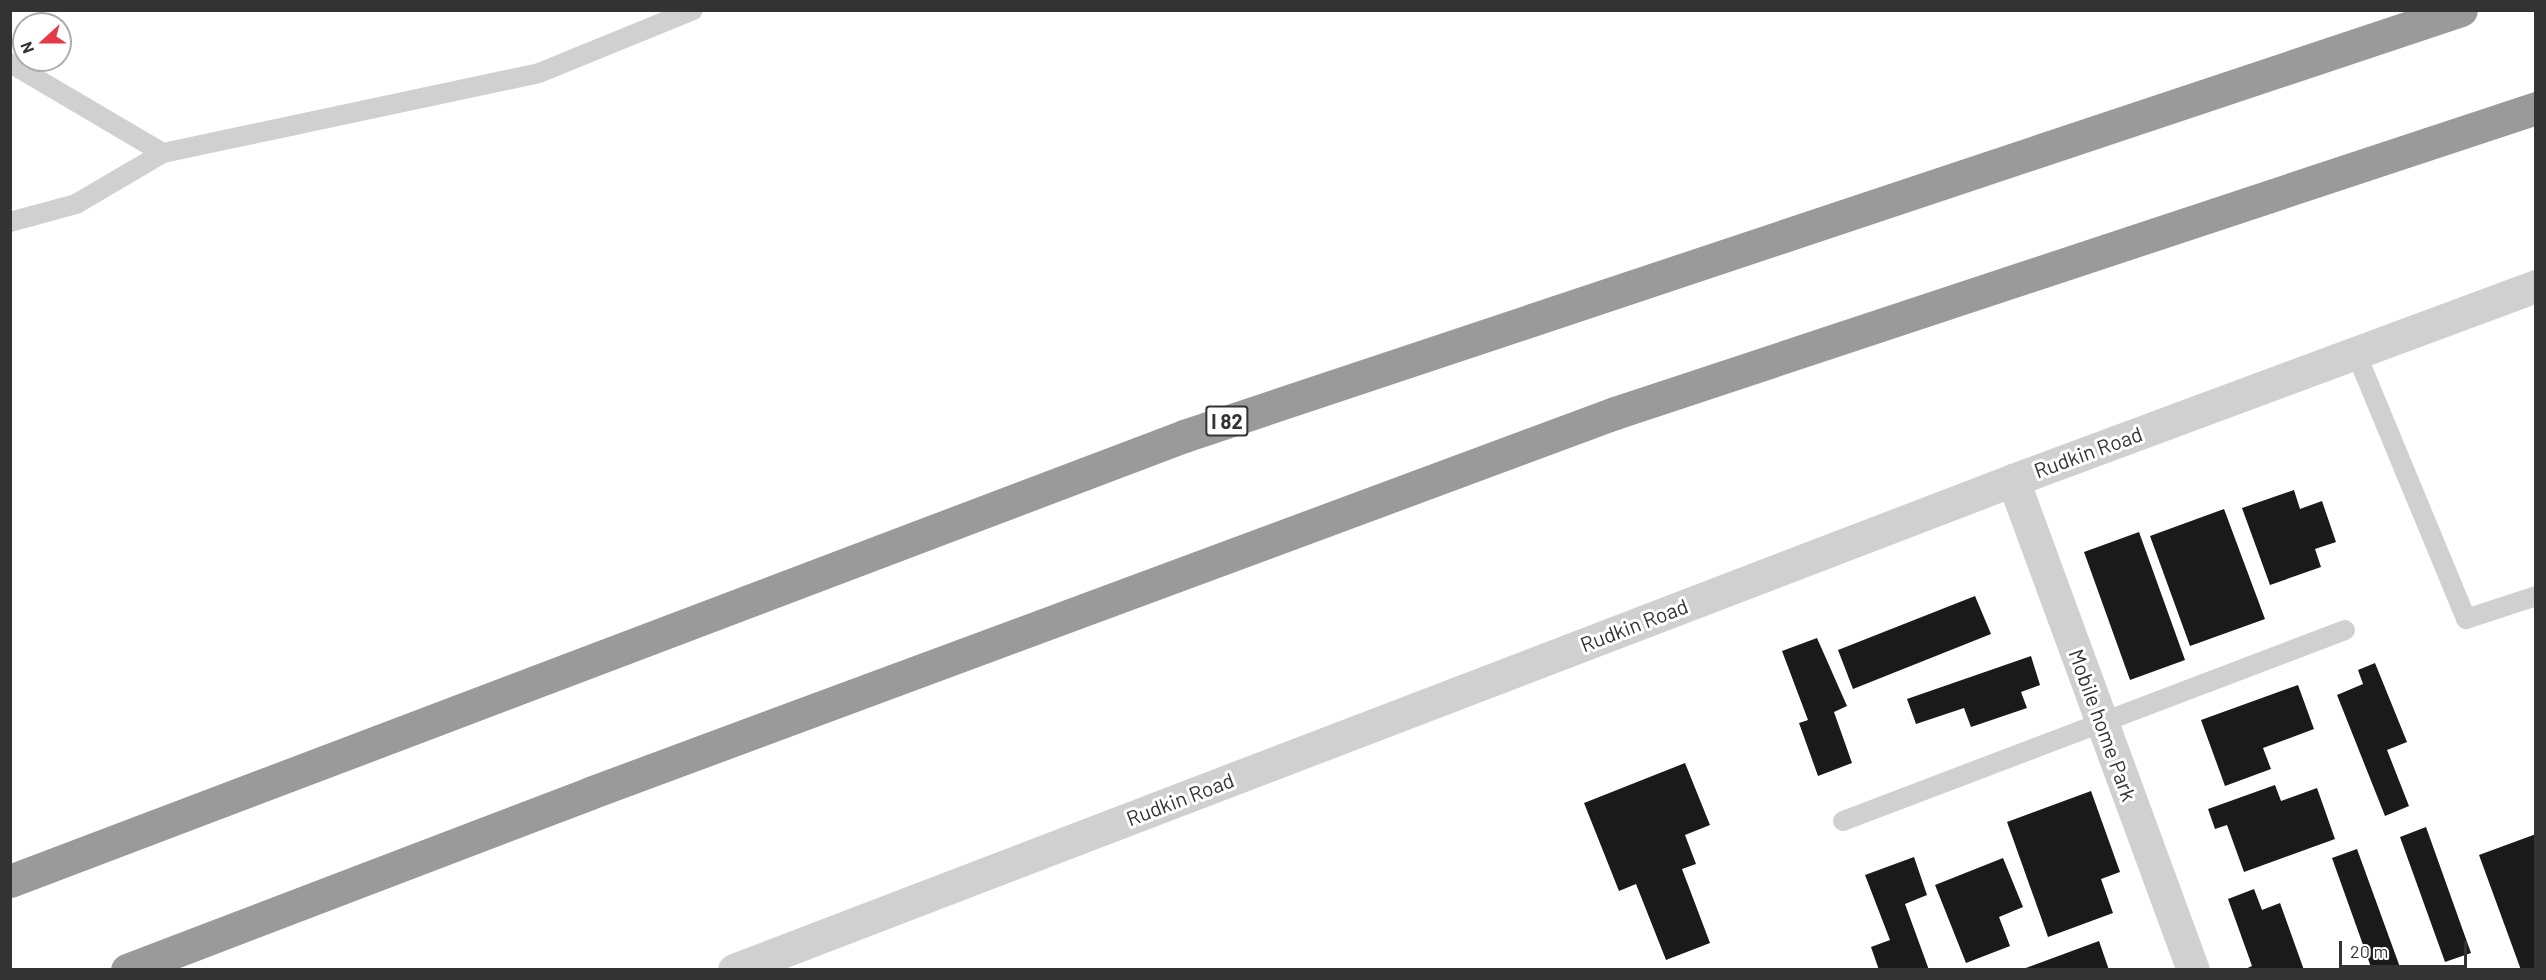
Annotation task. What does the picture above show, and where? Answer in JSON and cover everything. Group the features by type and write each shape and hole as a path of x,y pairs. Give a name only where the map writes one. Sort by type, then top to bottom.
{"highway":[{"name":"I 82","path":"10,881 1184,436 2461,10"},
{"path":"127,969 612,784 1615,413 2535,108"}],"street":[{"name":"Rudkin Road","path":"734,969 2013,480 2535,286"},
{"name":"Mobile home Park","path":"2013,480 2193,969"}],"lane":[{"path":"10,222 76,204 163,153 539,74 693,10"},
{"path":"10,63 163,153"},
{"path":"2356,353 2466,619 2535,596"},
{"path":"1843,821 2345,630"}],"building":[{"path":"2294,490 2300,509 2322,501 2336,542 2315,549 2321,567 2270,585 2242,508"},
{"path":"2224,509 2265,619 2190,646 2150,536"},
{"path":"2139,532 2185,660 2130,680 2084,552"},
{"path":"1975,596 1991,634 1853,689 1838,650"},
{"path":"1817,638 1847,706 1834,712 1852,763 1818,776 1799,723 1808,720 1782,651"},
{"path":"2031,656 2040,685 2021,692 2027,708 1971,727 1964,708 1916,724 1907,699"},
{"path":"2375,663 2407,742 2387,750 2409,806 2385,816 2337,695 2363,684 2358,670"},
{"path":"2298,685 2314,729 2263,748 2271,769 2225,786 2201,720"},
{"path":"1685,763 1710,825 1685,835 1696,864 1682,869 1710,943 1666,960 1636,884 1619,891 1584,803"},
{"path":"2275,785 2281,801 2317,788 2335,839 2244,872 2227,825 2215,829 2208,809"},
{"path":"2091,791 2120,872 2101,879 2113,913 2048,937 2007,822"},
{"path":"2426,827 2471,953 2445,962 2400,837"},
{"path":"2536,834 2536,970 2521,970 2479,855"},
{"path":"2357,849 2401,970 2372,970 2332,858"},
{"path":"1914,857 1927,895 1905,904 1929,970 1879,970 1871,947 1890,940 1865,875"},
{"path":"2003,858 2023,907 1999,917 2010,946 1966,963 1935,885"},
{"path":"2254,889 2262,910 2280,903 2304,970 2243,970 2252,966 2228,899"},
{"path":"2099,941 2109,970 2023,970 2023,969"}]}
